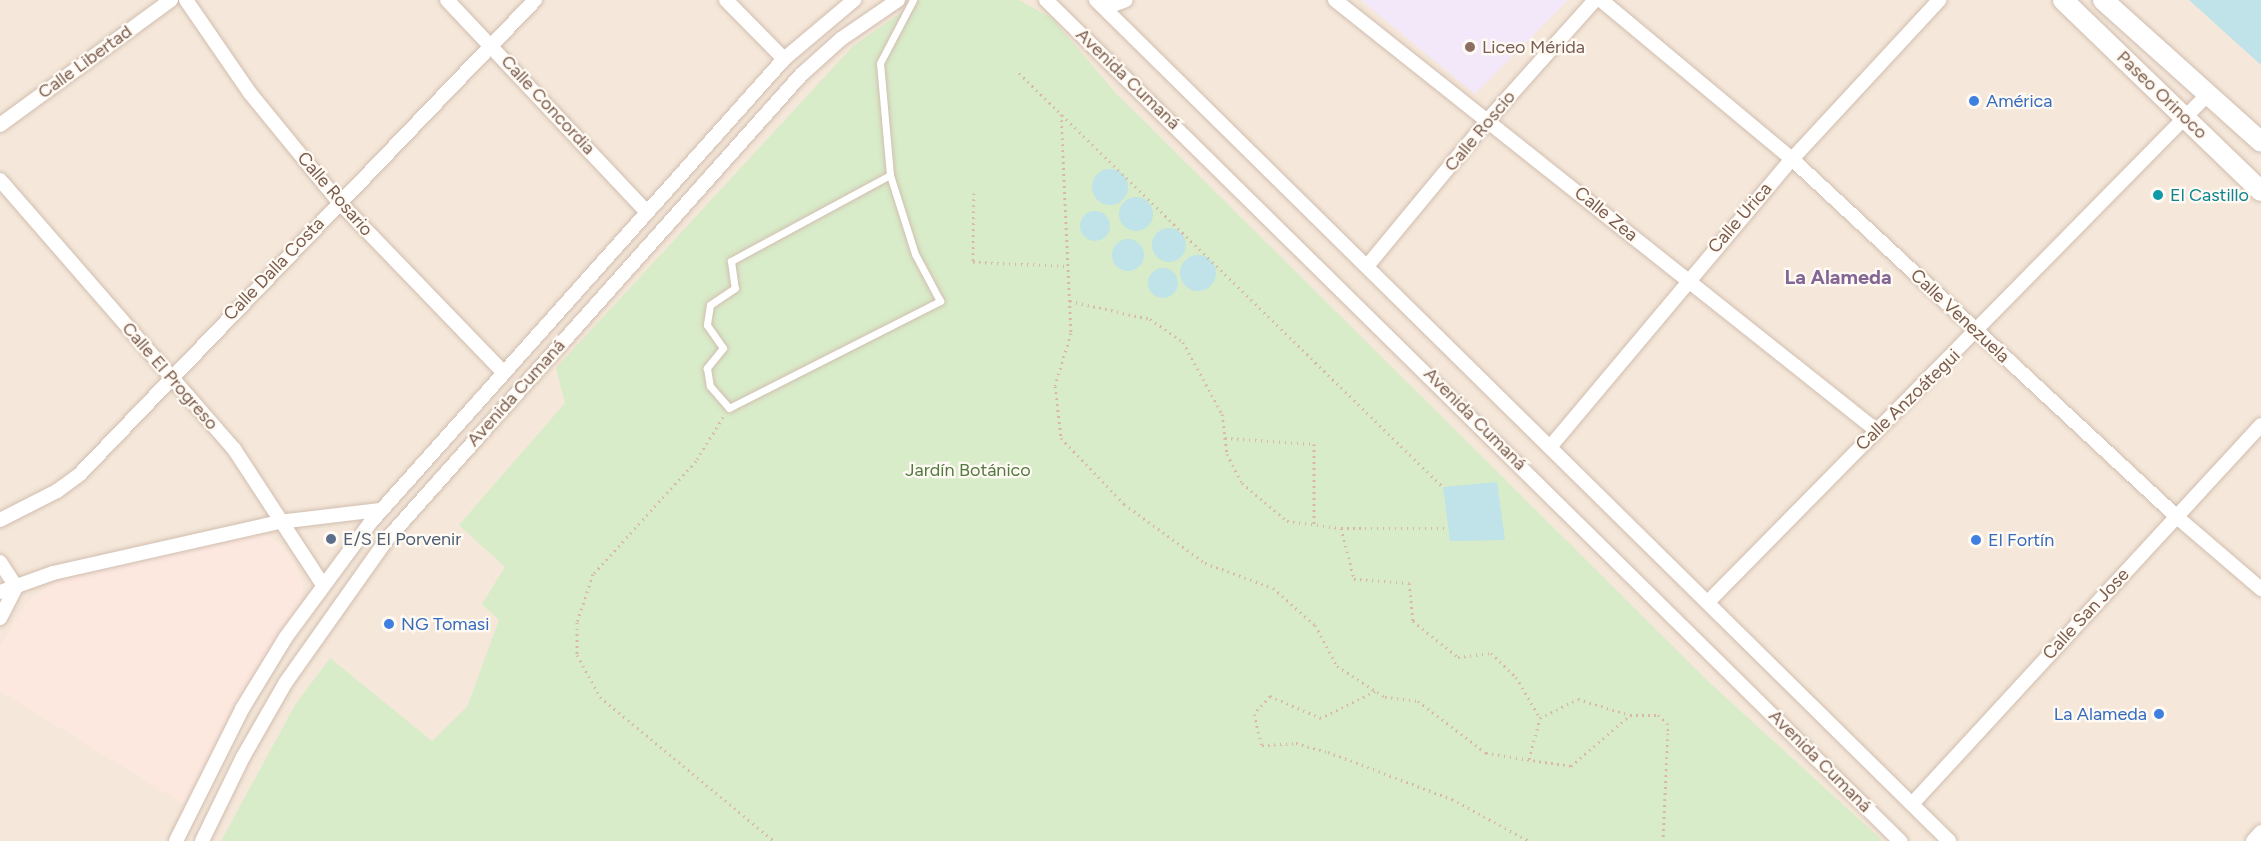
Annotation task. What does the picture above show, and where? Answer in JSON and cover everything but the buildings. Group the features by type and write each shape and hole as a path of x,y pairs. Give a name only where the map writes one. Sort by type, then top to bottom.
{"street":[{"name":"Calle Libertad","path":"0,125 171,0"},
{"name":"Calle Rosario","path":"186,0 250,93 339,202 503,372"},
{"name":"Calle Concordia","path":"447,0 492,45 647,212"},
{"name":"Calle Dalla Costa","path":"0,520 57,491 80,474 169,377 535,0"},
{"path":"726,0 784,59"},
{"name":"Avenida Cumaná","path":"176,841 242,709 323,585 380,510 784,59 854,0"},
{"name":"Avenida Cumaná","path":"202,841 280,692 388,538 801,75 841,39 898,0"},
{"name":"Avenida Cumaná","path":"1046,0 1900,841"},
{"path":"1101,4 1126,0"},
{"name":"Calle Zea","path":"1335,0 1876,430"},
{"name":"Calle Roscio","path":"1368,265 1488,120 1595,0"},
{"name":"Calle Venezuela","path":"1601,0 1792,159 2176,517 2261,589"},
{"name":"Calle Urica","path":"1551,446 1688,279 1792,159 1940,0"},
{"name":"Paseo Orinoco","path":"2063,0 2261,191"},
{"name":"Paseo Orinoco","path":"2103,0 2261,142"},
{"name":"Avenida Cumaná","path":"1101,4 1368,265 1949,841"},
{"name":"Calle Anzoátegui","path":"1708,602 1876,430 1977,333 2187,119 2208,94"},
{"name":"Calle El Progreso","path":"0,180 234,449 279,522 298,541 323,585"},
{"name":"Calle San Jose","path":"1912,804 2261,425"},
{"path":"0,592 53,573 279,522 380,510"},
{"path":"0,562 16,587"},
{"path":"0,618 16,587"},
{"path":"2253,841 2261,832"}],"lane":[{"path":"890,175 731,261 735,288 710,305 707,325 723,348 707,368 711,386 729,408 940,302 915,254 890,175 880,63 913,0"}],"path":[{"path":"1019,73 1443,487"},
{"path":"1061,114 1071,333 1055,386 1061,438 1124,504 1205,563 1273,588 1315,625 1336,666 1385,697 1418,701 1486,753 1571,766 1630,716"},
{"path":"974,193 973,262 1069,266"},
{"path":"1070,301 1150,319 1183,342 1222,414 1227,454 1242,483 1287,521 1341,528 1448,528"},
{"path":"729,408 696,461 593,574 577,622 577,655 600,697 774,841"},
{"path":"1225,438 1314,444 1314,525"},
{"path":"1341,528 1353,579 1409,583 1413,621 1458,657 1491,653 1516,677 1540,718 1529,759"},
{"path":"1375,691 1321,718 1270,696 1254,714 1262,745 1296,743 1328,752 1452,799 1529,841"},
{"path":"1540,718 1578,699 1630,716 1658,715 1666,723 1663,841"}],"shaded area":[{"path":"0,0 2261,0 2261,841 0,841"},
{"name":"Liceo Mérida","path":"1361,0 1568,0 1475,94"},
{"path":"245,527 268,534 293,558 303,584 300,610 221,734 184,804 0,691 0,646 29,600 52,583"}],"green space":[{"name":"Jardín Botánico","path":"919,0 1019,0 1052,18 1114,91 1710,683 1883,841 221,841 295,705 330,658 432,741 467,707 499,620 482,604 505,567 459,525 565,403 556,368 853,46"}],"water":[{"path":"2189,0 2261,0 2261,65"},
{"path":"1110,169 1122,175 1128,187 1122,199 1110,205 1098,199 1092,187 1098,175"},
{"path":"1136,197 1148,202 1153,214 1148,226 1136,231 1124,226 1119,214 1124,202"},
{"path":"1095,211 1106,215 1110,226 1106,237 1095,241 1084,237 1080,226 1084,215"},
{"path":"1169,228 1181,233 1186,245 1181,257 1169,262 1157,257 1152,245 1157,233"},
{"path":"1128,239 1140,243 1144,255 1140,267 1128,271 1116,267 1112,255 1116,243"},
{"path":"1198,255 1211,260 1216,273 1211,286 1198,291 1185,286 1180,273 1185,260"},
{"path":"1163,268 1174,272 1178,283 1174,294 1163,298 1152,294 1148,283 1152,272"},
{"path":"1497,482 1505,540 1450,541 1443,487"}],"place":[{"name":"Liceo Mérida","path":"1470,47"},
{"name":"América","path":"1974,101"},
{"name":"El Castillo","path":"2158,195"},
{"name":"E/S El Porvenir","path":"331,539"},
{"name":"El Fortín","path":"1976,540"},
{"name":"NG Tomasi","path":"389,624"},
{"name":"La Alameda","path":"2159,714"}],"district":[{"name":"La Alameda","path":"1838,277"}]}
